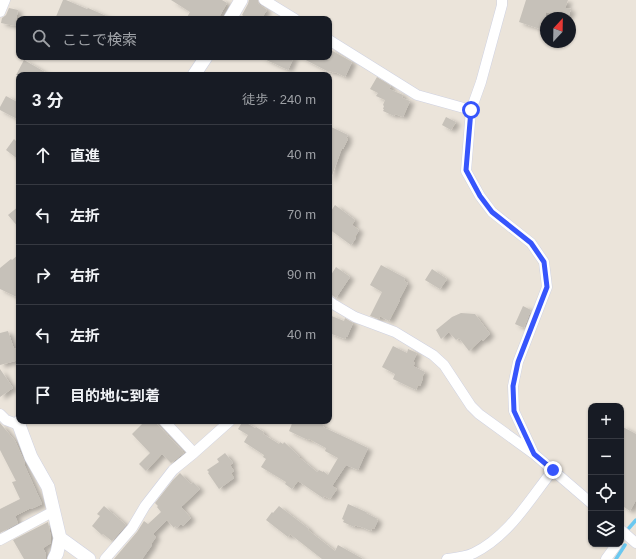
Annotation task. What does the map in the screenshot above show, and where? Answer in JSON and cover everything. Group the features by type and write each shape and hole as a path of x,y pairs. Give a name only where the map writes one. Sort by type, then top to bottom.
{"main road":[{"path":"232,16 241,0"},
{"path":"196,72 204,60"},
{"path":"20,424 32,457 48,487 54,511 60,538 57,553 54,559"},
{"path":"60,538 89,559"}],"street":[{"path":"0,12 5,0"},
{"path":"264,0 290,16"},
{"path":"502,0 481,82 471,110 466,170 480,196 492,212 531,243 544,262 547,287 518,362 513,386 514,411 534,454"},
{"path":"332,42 417,95 471,110"},
{"path":"332,304 355,317 395,332 433,354 444,365 471,406 479,414 534,454 588,500"},
{"path":"0,414 6,420 16,422"},
{"path":"167,424 194,453"},
{"path":"105,559 132,528 145,506 173,470 227,424"},
{"path":"447,559 466,556 490,543 510,526 553,470"},
{"path":"0,540 54,511"},
{"path":"606,559 615,547"}],"building":[{"path":"63,0 66,0 106,16 56,16"},
{"path":"171,0 222,0 227,3 220,16 188,16 190,12"},
{"path":"249,0 258,0 258,3 267,10 263,16 244,16 242,15"},
{"path":"526,0 568,0 565,8 571,9 570,12 540,12 540,29 519,22"},
{"path":"9,8 18,10 15,26 1,23 2,18 6,15"},
{"path":"332,51 352,62 345,77 335,72 329,72 306,60 332,60"},
{"path":"24,60 45,72 18,72"},
{"path":"266,60 293,60 288,70"},
{"path":"377,77 391,86 389,89 403,95 402,98 410,101 403,117 395,114 394,116 383,111 385,100 376,96 378,93 370,89"},
{"path":"6,96 16,101 16,118 0,110"},
{"path":"446,117 456,122 451,130 442,125"},
{"path":"332,127 348,135 346,138 348,139 343,149 342,148 332,176"},
{"path":"14,139 16,141 16,158 6,150"},
{"path":"335,205 355,220 352,225 359,230 351,245 332,231 332,210"},
{"path":"16,208 16,224 8,215"},
{"path":"16,257 16,297 0,289 0,268 11,259 12,260"},
{"path":"381,265 405,278 404,281 408,283 389,321 380,316 379,319 370,316 382,292 370,285"},
{"path":"336,267 350,277 336,298 332,295 332,273"},
{"path":"432,269 447,279 440,289 425,280"},
{"path":"523,306 531,310 524,328 515,324"},
{"path":"461,313 475,314 490,334 469,351 459,338 456,340 449,332 441,339 436,330 452,317"},
{"path":"332,316 344,321 345,318 353,323 345,339 332,334"},
{"path":"8,331 14,349 16,349 16,361 0,365 0,333"},
{"path":"393,346 407,353 408,349 417,353 413,366 425,372 420,386 418,385 416,390 393,379 395,374 382,367"},
{"path":"0,369 13,388 0,397"},
{"path":"0,423 15,441 42,504 15,516 18,523 0,533 0,509 20,499 12,482 16,481 0,450"},
{"path":"142,424 157,424 184,453 171,463 162,454 146,471 139,464 150,453 132,434"},
{"path":"241,424 248,424 255,428 256,427 264,432 263,434 279,444 280,442 283,444 284,442 317,472 319,470 323,471 328,475 338,458 325,451 326,448 289,431 292,424 322,424 324,425 323,427 368,448 358,470 346,465 332,486 337,489 330,499 324,496 323,498 298,481 292,489 285,484 286,482 261,467 266,459 263,457 264,455 244,442 248,435 238,429"},
{"path":"624,428 636,434 636,500 630,511 624,507"},
{"path":"225,453 233,463 230,465 234,471 231,473 234,478 219,489 207,470 219,462 217,459"},
{"path":"180,473 191,484 193,482 200,489 181,507 191,518 183,526 181,524 177,528 175,526 174,528 167,520 153,534 156,537 142,559 114,559 137,532 144,521 148,524 161,512 155,503"},
{"path":"348,504 376,518 378,520 374,529 372,528 371,531 355,525 354,527 343,522 344,520 342,519"},
{"path":"104,506 126,525 112,541 92,526 100,516 97,514"},
{"path":"279,506 335,551 338,545 363,559 322,559 290,534 288,537 266,520"},
{"path":"48,522 51,543 43,548 46,554 46,559 24,559 13,540"}],"waterway":[{"path":"629,528 636,520"},
{"path":"616,559 625,545"}],"route":[{"path":"471,110 466,170 480,196 492,212 531,243 544,262 547,287 518,362 513,386 514,411 534,454 553,470"}]}
